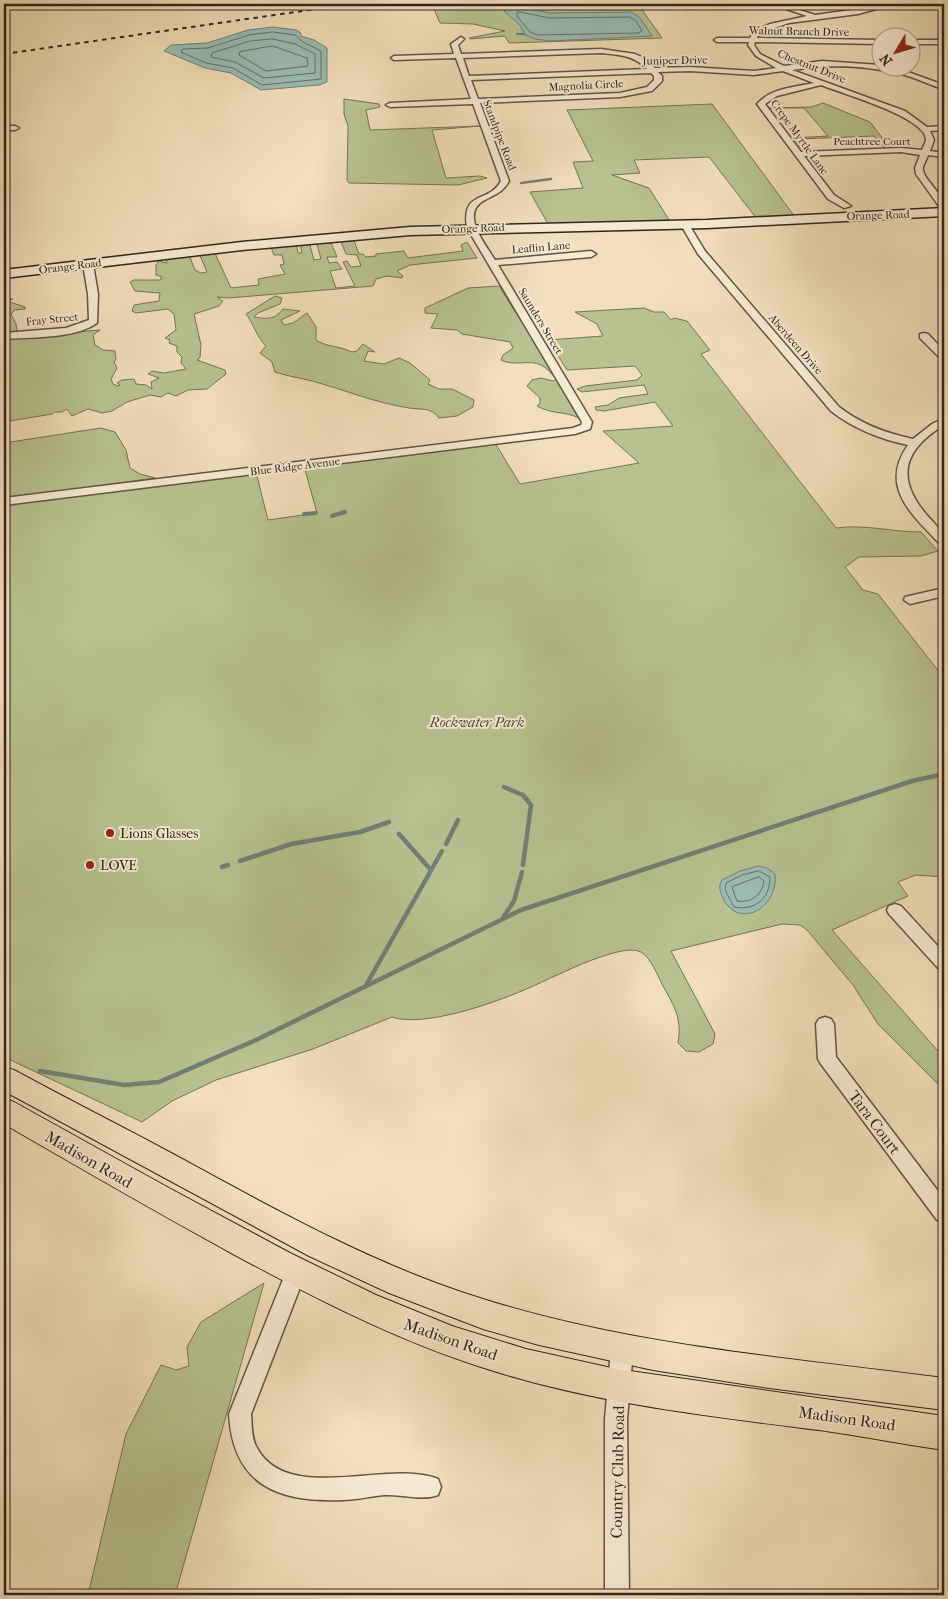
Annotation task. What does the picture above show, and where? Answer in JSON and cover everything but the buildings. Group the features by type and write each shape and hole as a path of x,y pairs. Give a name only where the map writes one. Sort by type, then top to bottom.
{"main road":[{"name":"Orange Road","path":"4,274 315,239 410,231 685,224 944,212"},
{"name":"Madison Road","path":"4,1078 272,1224 342,1258 417,1290 483,1314 552,1334 622,1350 719,1366 944,1394"},
{"name":"Madison Road","path":"4,1110 178,1210 296,1272 403,1323 481,1352 550,1371 680,1397 847,1418 944,1433"}],"street":[{"path":"688,7 704,4"},
{"path":"775,4 814,17"},
{"path":"752,40 756,32 780,22 892,4"},
{"name":"Standpipe Road","path":"462,39 454,44 505,181 502,187 479,200 472,207 469,215 472,228"},
{"name":"Walnut Branch Drive","path":"717,40 870,42"},
{"name":"Chestnut Drive","path":"752,40 751,45 758,55 784,69 902,113 926,129"},
{"path":"920,41 941,40"},
{"path":"394,58 608,52 642,59 654,71"},
{"name":"Juniper Drive","path":"468,78 702,70 754,73 822,63 870,66"},
{"name":"Magnolia Circle","path":"390,105 614,96 649,89 655,85 658,76 654,71"},
{"name":"Juniper Drive","path":"919,78 944,87"},
{"path":"929,82 944,78"},
{"name":"Crepe Myrtle Lane","path":"822,83 768,97 761,104 831,197 847,206"},
{"path":"4,128 14,128"},
{"path":"944,128 926,129 930,140 919,168 920,174 944,207"},
{"name":"Peachtree Court","path":"799,154 890,150 944,155"},
{"name":"Aberdeen Drive","path":"685,224 701,252 835,409 847,419 866,429 915,443"},
{"name":"Saunders Street","path":"472,228 587,422 586,427"},
{"name":"Leaflin Lane","path":"492,263 591,254"},
{"name":"Fray Street","path":"4,336 83,328 92,324 94,315 88,264"},
{"path":"924,336 944,356"},
{"path":"944,422 928,431 915,443 904,460 901,476 903,487 918,511 944,541"},
{"name":"Blue Ridge Avenue","path":"4,502 576,431 586,427"},
{"path":"910,600 943,594"},
{"path":"895,910 944,964"},
{"name":"Tara Court","path":"825,1024 827,1058 944,1214"},
{"path":"296,1272 240,1414 240,1431 243,1447 250,1459 267,1476 284,1483 314,1488 344,1489 393,1484 430,1487"},
{"name":"Country Club Road","path":"617,1595 618,1386 622,1350"}],"green space":[{"path":"432,4 638,4 662,38 509,43 505,36 470,39 505,31 473,24 440,23"},
{"path":"344,99 379,104 380,107 366,110 370,130 480,126 432,130 446,178 480,176 487,178 458,185 349,183 347,180 348,126 344,114"},
{"path":"823,103 870,122 890,148 886,149 874,136 800,139 810,152 802,149 793,138 828,136 804,108 769,108 811,107"},
{"path":"712,104 795,217 757,219 709,157 634,160 640,173 612,175 649,188 671,223 548,224 530,192 583,188 573,162 593,161 567,110"},
{"path":"353,238 359,254 363,254 366,257 404,251 408,258 463,251 461,245 467,242 477,258 410,265 397,271 403,276 402,278 387,276 376,279 373,286 228,298 217,297 223,301 219,306 194,314 201,345 200,358 197,360 225,370 226,374 207,389 188,390 176,396 168,393 161,397 150,395 127,402 112,411 102,413 88,409 72,416 67,409 62,412 4,422 4,299 13,299 9,300 10,302 25,307 25,309 15,310 11,314 16,324 18,337 100,330 93,335 95,345 103,350 115,351 116,359 114,362 117,368 111,379 113,384 118,386 120,385 117,383 122,380 134,379 136,384 146,385 152,389 151,382 159,378 148,374 152,371 164,373 186,369 181,363 182,357 177,352 177,346 169,343 170,340 165,338 176,330 174,314 168,309 136,313 132,311 134,305 159,301 160,293 135,291 130,282 134,280 160,280 162,277 156,275 156,265 159,261 167,263 166,258 189,255 195,270 201,273 207,272 199,253 214,251 231,288 259,285 258,279 285,274 280,265 284,264 282,255 274,255 270,245 296,243 298,253 302,253 300,243 309,242 314,260 321,259 316,241 330,240 337,257 327,257 329,263 337,262 342,269 330,271 336,288 355,286 343,262 347,261 351,267 361,266 357,255 346,254 340,239"},
{"path":"499,286 579,413 579,418 569,414 549,411 537,406 540,403 540,398 527,386 532,380 541,378 553,381 556,379 545,368 536,363 511,363 501,360 503,355 513,348 510,342 462,334 457,330 431,328 438,314 425,313 425,308 468,288"},
{"path":"275,296 282,298 280,304 258,313 254,317 270,318 280,313 283,309 300,311 281,320 284,325 293,323 307,313 316,327 316,340 352,352 357,351 363,344 375,352 368,351 364,361 384,364 399,358 410,363 430,380 428,384 439,389 452,389 474,400 473,407 457,416 439,418 433,412 385,403 275,372 272,362 260,353 266,346 246,314"},
{"name":"Rockwater Park","path":"644,308 654,312 664,312 671,320 674,318 687,321 710,350 701,354 836,528 858,527 921,532 938,551 921,556 859,557 845,567 863,590 878,594 944,678 944,877 916,875 898,882 908,896 832,930 944,1058 944,1090 878,1024 853,985 807,930 800,925 782,924 671,951 715,1034 713,1044 699,1052 686,1051 678,1043 678,1020 671,1000 648,958 641,952 631,950 601,957 511,995 477,1007 439,1017 405,1020 392,1017 313,1049 216,1080 172,1101 142,1122 4,1057 4,505 256,472 268,520 317,513 304,466 495,443 520,484 639,463 603,431 673,426 655,402 604,411 596,410 595,407 608,405 619,398 648,394 644,385 582,392 577,389 585,386 637,380 642,375 635,366 567,370 548,340 603,336 597,324 575,312"},
{"path":"101,428 115,432 126,450 130,468 140,474 155,478 4,499 4,443"},
{"path":"264,1283 175,1595 88,1595 126,1434 161,1365 176,1370 189,1366 187,1347 201,1322"}],"water":[{"path":"514,6 550,13 632,12 640,18 652,36 551,41 535,39 525,35 520,25 504,11 506,8"},
{"path":"273,27 296,30 301,33 301,36 314,40 327,48 327,82 319,85 261,90 231,73 205,68 164,51 171,45 207,43 248,30"},
{"path":"758,866 767,868 775,874 775,886 771,896 765,905 756,911 748,914 738,913 730,908 723,898 720,889 721,882 740,871"}],"waterway":[{"path":"581,4 582,9"},
{"path":"517,34 525,34"},
{"path":"521,183 551,179"},
{"path":"332,516 345,512"},
{"path":"304,514 316,513"},
{"path":"365,986 521,910 912,781 944,774"},
{"path":"504,787 523,795 531,805 523,865"},
{"path":"446,844 458,820"},
{"path":"240,861 291,844 360,832 389,822"},
{"path":"399,834 431,870"},
{"path":"365,986 442,851"},
{"path":"222,867 228,865"},
{"path":"504,916 514,901 522,872"},
{"path":"40,1071 124,1085 159,1082 256,1040 365,986"}],"railway":[{"path":"4,54 351,4"}],"place":[{"name":"Lions Glasses","path":"110,833"},
{"name":"LOVE","path":"90,865"}]}
